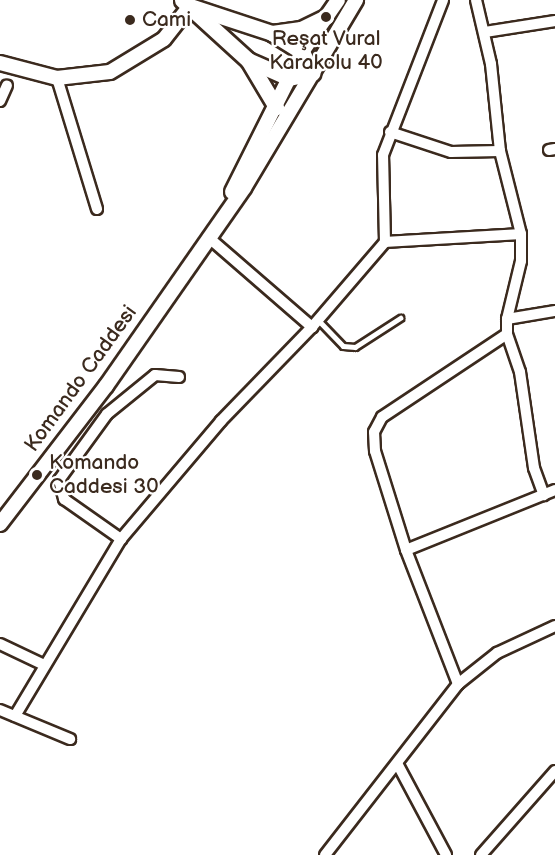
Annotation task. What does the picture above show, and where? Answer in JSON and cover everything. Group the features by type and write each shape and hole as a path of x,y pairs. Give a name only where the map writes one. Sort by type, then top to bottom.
{"main road":[{"path":"186,3 273,33 302,52 312,73 289,78 248,60"},
{"path":"186,3 248,60 276,107"},
{"path":"273,33 301,29 326,17"}],"street":[{"path":"211,233 302,52 338,0"},
{"path":"211,233 356,0"},
{"path":"15,716 121,539 221,421 315,323 385,242 383,155 443,0"},
{"path":"476,0 485,32 500,152 521,234 521,261 507,319 507,334 520,372 534,468 544,495"},
{"path":"0,63 57,78 110,72 164,39 186,3"},
{"path":"485,32 555,21"},
{"path":"57,78 97,209"},
{"path":"0,101 7,85"},
{"path":"390,132 451,152 500,152"},
{"path":"211,233 315,323"},
{"name":"Komando Caddesi","path":"0,524 106,386 211,233"},
{"path":"385,242 521,234"},
{"path":"507,319 555,310"},
{"path":"458,684 406,550 373,442 377,424 507,334"},
{"path":"121,539 64,499 58,480 107,414 155,375 179,377"},
{"path":"406,550 555,490"},
{"path":"325,855 398,765 458,684 497,653 555,626"},
{"path":"0,644 44,665"},
{"path":"0,710 70,739"},
{"path":"398,765 446,855"},
{"path":"481,855 555,771"}],"lane":[{"path":"315,323 349,347 364,344 399,318"}],"place":[{"name":"Reşat Vural Karakolu 40","path":"326,17"},
{"name":"Cami","path":"130,20"},
{"name":"Komando Caddesi 30","path":"37,475"}]}
